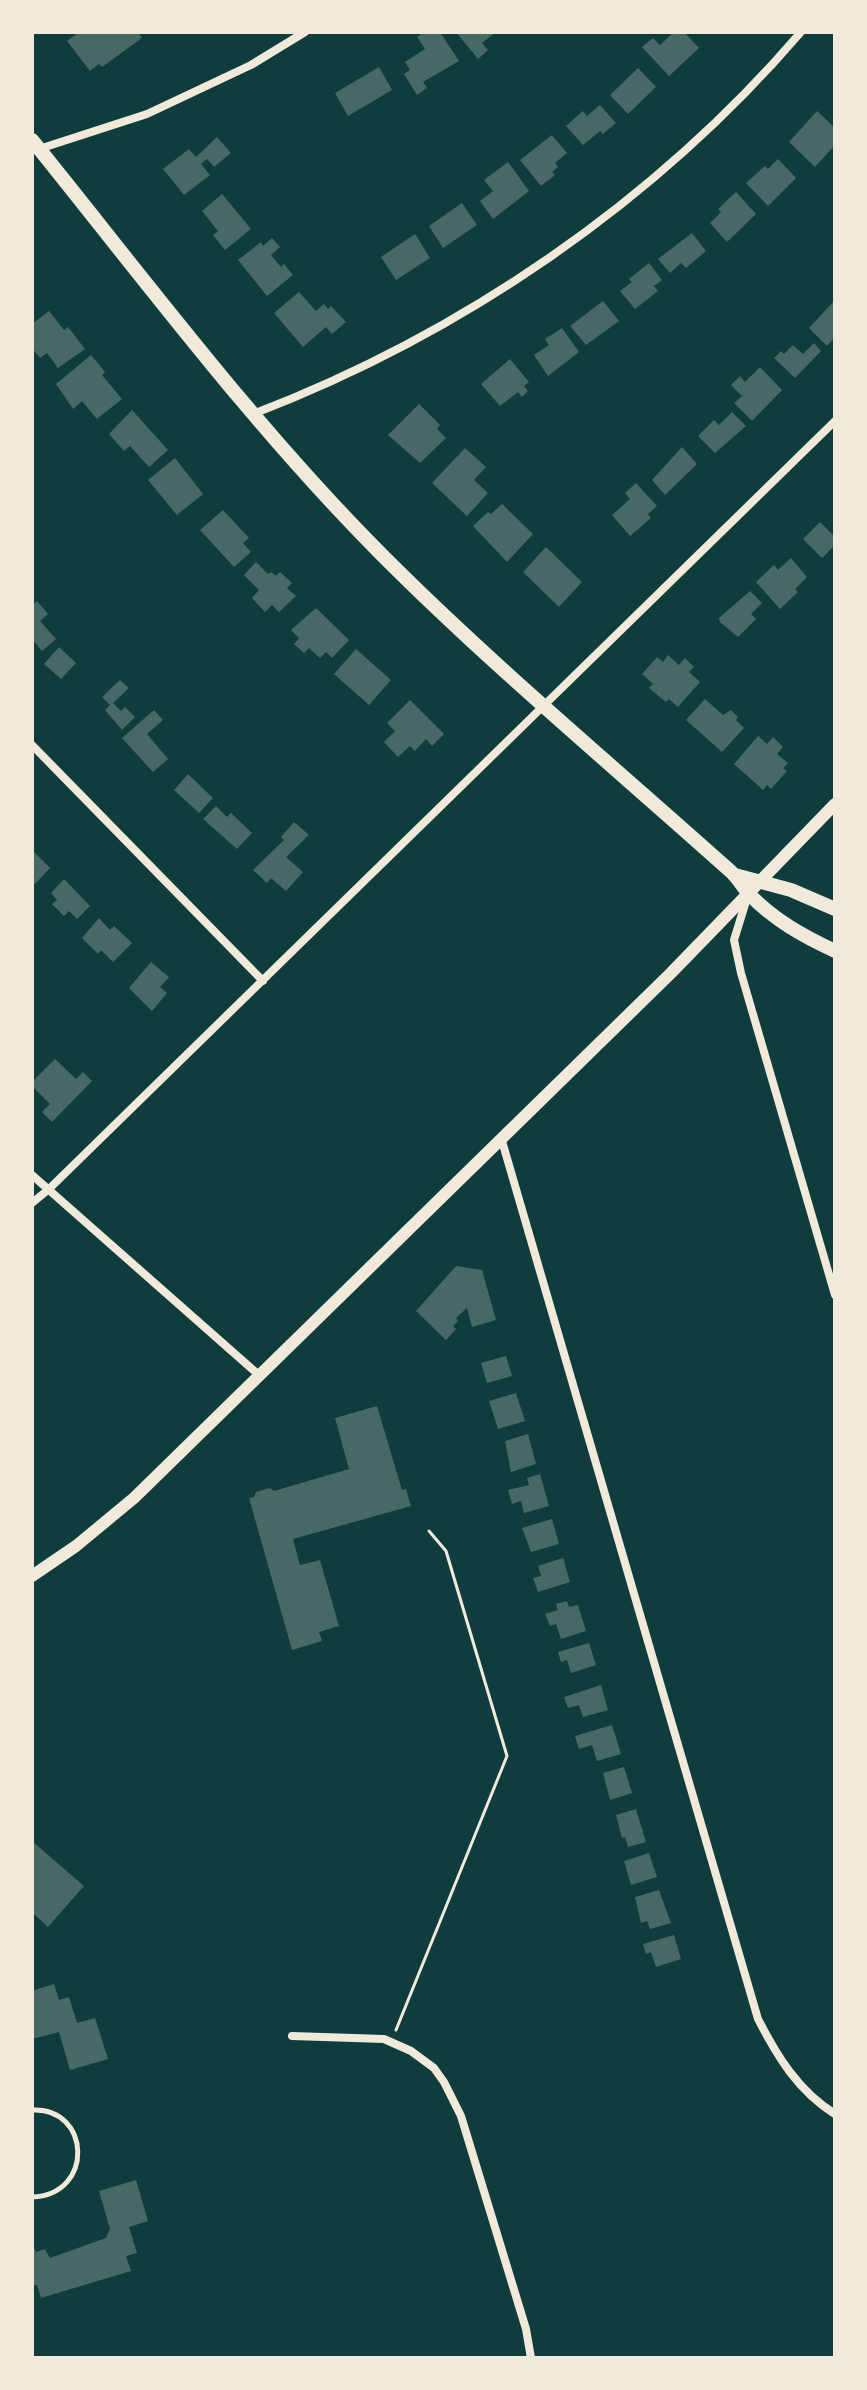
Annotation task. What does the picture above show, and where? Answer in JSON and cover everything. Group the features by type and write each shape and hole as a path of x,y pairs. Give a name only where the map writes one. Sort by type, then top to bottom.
{"main road":[{"path":"36,145 252,414 381,554 468,639 735,875 749,893 796,933 835,951"},
{"path":"735,875 835,909"}],"street":[{"path":"36,145 147,114 251,65 305,32"},
{"path":"252,414 299,396 388,354 481,301 563,248 705,134 801,32"},
{"path":"32,1203 835,421"},
{"path":"32,745 263,981"},
{"path":"32,1576 76,1546 134,1498 502,1141 835,804"},
{"path":"749,893 734,940 741,973 835,1295"},
{"path":"502,1141 758,2019 775,2053 796,2080 835,2114"},
{"path":"32,1175 260,1376"},
{"path":"824,1258 835,1263"},
{"path":"292,2036 360,2036 392,2042 434,2068 461,2116 526,2329 531,2358"}],"lane":[{"path":"32,2110 53,2113 64,2121 74,2133 78,2162 63,2188 50,2195 32,2197"}],"path":[{"path":"392,2042 507,1756 446,1551 429,1531"}],"building":[{"path":"79,32 138,32 142,38 102,67 99,64 90,71 67,41"},
{"path":"424,32 440,32 459,61 423,82 427,88 417,95 404,74 410,70 405,62 425,49 417,37"},
{"path":"456,32 496,32 482,43 488,50 478,59"},
{"path":"674,32 684,32 699,48 669,76 642,47 653,38 660,45"},
{"path":"379,67 392,90 348,116 335,93"},
{"path":"638,68 656,87 628,114 610,95"},
{"path":"600,105 616,123 583,145 566,126 583,111 587,116"},
{"path":"817,111 835,128 835,145 815,167 789,142"},
{"path":"552,135 567,153 555,163 558,167 552,172 555,175 541,186 520,160"},
{"path":"217,137 231,153 214,167 207,159 201,164 210,175 184,195 163,169 189,149 196,157"},
{"path":"778,159 796,178 768,206 746,183"},
{"path":"508,162 529,191 493,219 480,201 493,191 484,180"},
{"path":"736,192 756,214 727,242 710,223 721,212 718,209"},
{"path":"222,194 251,229 225,250 213,235 218,231 202,211"},
{"path":"462,203 477,225 443,248 429,226"},
{"path":"692,233 706,251 686,268 681,263 670,273 658,259"},
{"path":"415,234 430,258 396,280 381,257"},
{"path":"272,238 280,247 271,255 293,275 267,296 238,260 261,242 263,246"},
{"path":"649,263 662,280 654,286 658,291 635,309 620,291"},
{"path":"299,292 316,311 324,304 328,309 331,306 346,322 332,334 326,327 303,347 274,313"},
{"path":"835,300 835,337 827,346 809,328"},
{"path":"603,301 619,321 586,345 570,326"},
{"path":"49,311 64,330 68,327 85,349 58,368 47,353 40,358 32,348 32,324"},
{"path":"562,328 579,352 548,376 534,355 549,345 545,339"},
{"path":"814,343 821,351 795,378 774,358 793,345 803,354"},
{"path":"91,355 105,372 102,375 122,399 97,419 82,401 73,409 56,384"},
{"path":"510,359 529,382 524,386 528,391 522,397 518,392 500,406 481,384"},
{"path":"760,367 782,390 752,421 734,403 742,396 731,385 740,376 745,382"},
{"path":"419,404 440,425 437,429 446,438 420,463 388,435"},
{"path":"132,410 168,450 149,467 130,446 124,451 109,434"},
{"path":"732,412 746,426 715,453 698,436 714,420 719,425"},
{"path":"682,447 697,464 665,495 652,480"},
{"path":"465,448 486,467 474,480 488,493 467,516 432,483"},
{"path":"175,458 203,494 177,515 148,480"},
{"path":"636,483 657,506 648,514 651,518 630,536 612,515 630,499 625,493"},
{"path":"502,504 533,534 507,562 473,526"},
{"path":"223,510 249,538 243,543 251,552 234,567 200,530"},
{"path":"820,522 835,537 835,545 822,558 803,539"},
{"path":"546,547 582,582 559,607 523,572"},
{"path":"791,558 807,577 795,589 798,592 780,609 756,582 774,565 778,570"},
{"path":"256,562 268,574 271,572 276,576 280,572 292,583 287,588 296,596 279,612 272,605 265,612 252,598 259,590 244,575"},
{"path":"750,591 762,603 751,614 756,619 738,637 719,618"},
{"path":"37,601 48,614 40,621 56,639 42,651 32,639 32,605"},
{"path":"316,608 349,640 332,658 326,652 320,658 309,648 304,653 294,644 299,638 291,630"},
{"path":"59,647 76,663 61,679 44,664"},
{"path":"356,649 391,680 369,705 334,674"},
{"path":"668,655 679,665 685,658 694,667 689,672 700,682 678,707 649,688 653,684 642,674 657,657 663,662"},
{"path":"120,680 129,688 113,703 121,711 125,707 135,717 122,730 105,710 110,705 102,697"},
{"path":"705,699 723,715 731,710 744,728 722,752 686,720"},
{"path":"410,700 444,734 432,746 426,739 415,751 410,746 398,757 384,742 395,731 387,723"},
{"path":"154,710 163,720 147,734 168,759 153,772 122,738"},
{"path":"758,736 767,744 773,737 783,747 777,754 788,763 783,768 787,771 771,789 767,785 763,790 734,764"},
{"path":"188,774 213,798 199,813 174,790"},
{"path":"216,806 227,817 231,813 252,833 237,849 203,819"},
{"path":"294,822 309,835 286,857 303,872 286,891 271,878 267,883 253,870 284,840 281,837"},
{"path":"32,850 50,868 35,884 32,881"},
{"path":"64,879 90,906 77,919 69,911 64,916 52,904 57,900 51,893"},
{"path":"99,918 110,930 114,926 132,943 113,962 101,950 98,954 82,938"},
{"path":"151,962 169,977 160,987 167,993 152,1011 129,988"},
{"path":"55,1059 76,1079 83,1072 92,1081 52,1122 42,1112 50,1104 32,1086 32,1082"},
{"path":"456,1266 482,1270 496,1320 472,1327 467,1308 456,1318 458,1321 453,1326 456,1329 446,1340 416,1311"},
{"path":"506,1356 512,1376 487,1383 481,1363"},
{"path":"516,1393 525,1421 498,1429 489,1401"},
{"path":"377,1406 402,1490 406,1489 411,1506 293,1539 300,1565 320,1560 339,1626 319,1632 322,1641 292,1650 249,1498 254,1497 256,1492 270,1488 274,1491 349,1469 335,1418"},
{"path":"528,1434 536,1464 511,1472 505,1441"},
{"path":"540,1474 549,1506 524,1513 521,1501 512,1504 508,1490 529,1485 527,1478"},
{"path":"552,1519 559,1544 531,1552 522,1528"},
{"path":"563,1558 570,1582 538,1592 533,1578 541,1576 538,1566"},
{"path":"567,1601 569,1607 578,1605 586,1631 561,1639 556,1624 550,1626 545,1614 558,1610 556,1604"},
{"path":"589,1643 596,1665 571,1673 567,1660 561,1662 558,1652"},
{"path":"601,1685 608,1710 583,1717 579,1705 568,1708 564,1697"},
{"path":"612,1725 621,1754 597,1761 592,1745 579,1749 575,1736"},
{"path":"624,1767 632,1793 610,1800 603,1773"},
{"path":"636,1809 646,1842 628,1847 625,1837 622,1838 616,1815"},
{"path":"32,1841 84,1886 48,1927 32,1912"},
{"path":"649,1853 657,1877 631,1885 624,1861"},
{"path":"659,1890 671,1923 650,1929 647,1921 641,1923 635,1897"},
{"path":"674,1935 681,1959 656,1967 651,1952 646,1954 643,1944"},
{"path":"54,1984 59,2000 69,1997 77,2023 95,2018 108,2059 70,2070 59,2032 32,2039 32,1991"},
{"path":"136,2180 148,2221 129,2227 137,2253 126,2256 131,2271 41,2298 37,2285 32,2285 32,2243 36,2252 45,2249 50,2258 106,2238 110,2229 99,2191"}]}
